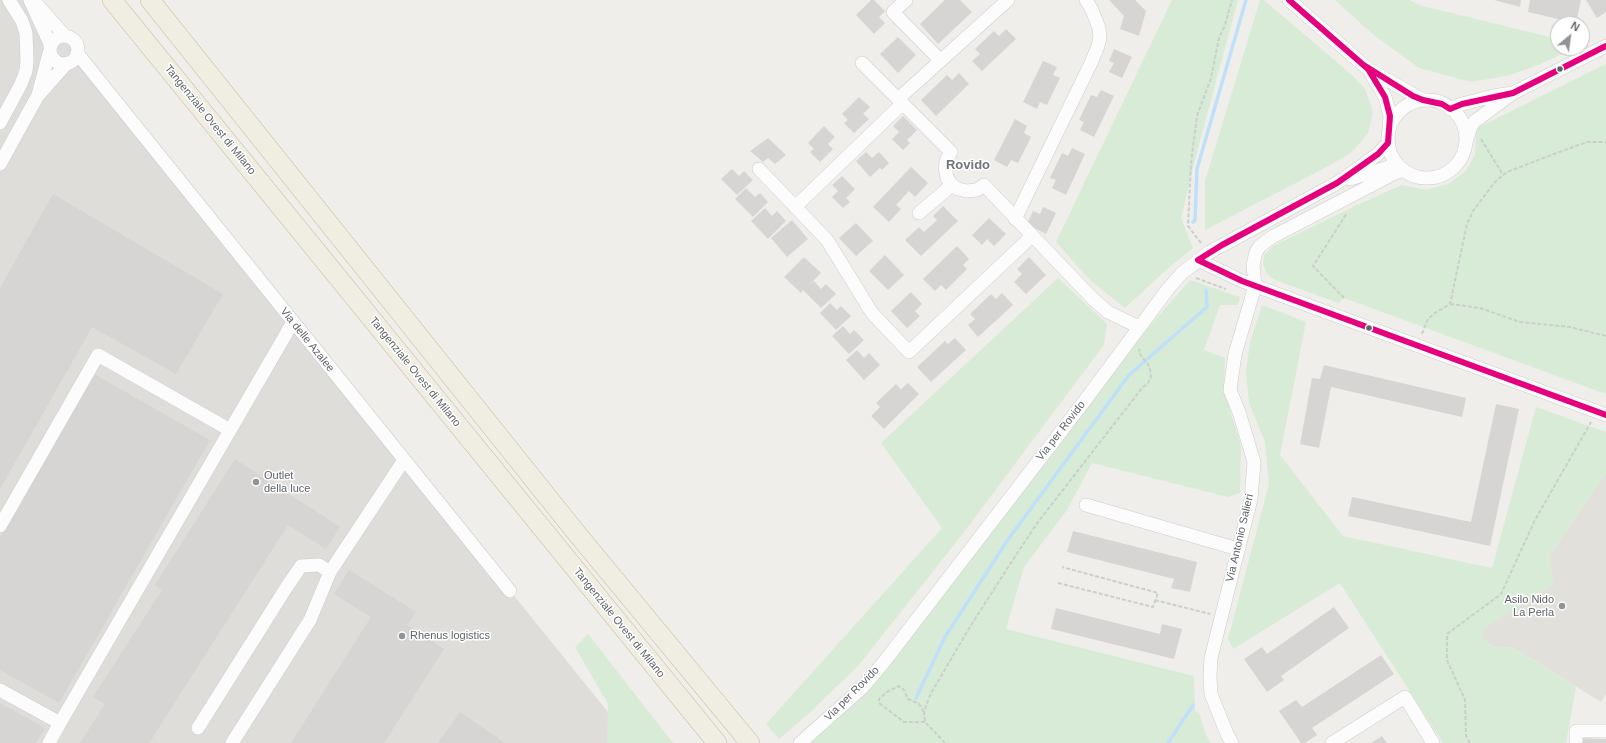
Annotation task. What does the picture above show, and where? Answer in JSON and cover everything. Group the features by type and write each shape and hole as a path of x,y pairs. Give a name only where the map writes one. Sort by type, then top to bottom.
{"highway":[{"name":"Tangenziale Ovest di Milano","path":"112,0 718,743"},
{"path":"150,0 574,530 750,743"}],"street":[{"path":"0,123 21,84 28,61 26,33 22,21 9,0"},
{"path":"32,0 65,36"},
{"path":"32,0 53,58 59,62 72,59"},
{"path":"906,0 893,12 940,60"},
{"path":"794,207 940,60 1008,0"},
{"path":"1015,218 1088,70 1098,46 1100,38 1099,28 1092,10 1086,0"},
{"path":"1289,0 1368,69 1423,100 1442,104 1450,109 1458,116 1463,125 1465,146"},
{"path":"0,164 37,97 72,59 77,45 69,36 56,38 50,48 37,97"},
{"path":"1368,69 1385,97 1390,116 1388,143 1391,155 1401,168 1418,177 1429,178 1448,172 1456,165 1462,156 1471,126 1475,121 1513,93 1606,46"},
{"name":"Via delle Azalee","path":"72,59 105,89 510,591"},
{"path":"862,63 951,152 945,167 947,178 952,184 958,189 966,191 977,190 984,185 1065,271 1108,312 1139,327"},
{"path":"1450,109 1462,104 1513,93"},
{"path":"1389,128 1394,118 1402,109 1412,103 1423,100"},
{"name":"Via per Rovido","path":"800,743 862,688 884,662 1083,403 1139,327 1182,273 1203,256 1337,183 1363,165 1388,143"},
{"name":"Via per Rovido","path":"1337,183 1389,167 1401,168"},
{"path":"1255,286 1253,273 1254,260 1256,252 1264,243 1272,237 1401,168"},
{"path":"759,170 827,240 872,312 909,352 1032,236"},
{"path":"919,213 952,184"},
{"path":"1203,256 1232,277 1601,413"},
{"name":"Via Antonio Salieri","path":"1232,743 1211,694 1210,677 1211,658 1251,499 1254,462 1239,412 1230,390 1235,354 1255,286"},
{"path":"49,743 293,322"},
{"path":"0,526 98,355 230,430"},
{"path":"232,743 310,620 330,572 404,460"},
{"path":"1086,505 1238,550"},
{"path":"198,728 301,566 319,565 330,572"},
{"path":"0,690 60,723"},
{"path":"1332,743 1405,697 1433,743"},
{"path":"1576,743 1576,731 1606,731"}],"path":[{"path":"1203,256 1188,226 1191,163 1197,116 1211,78 1219,38 1225,26 1232,0"},
{"path":"1480,138 1503,175"},
{"path":"1450,304 1467,224 1473,211 1495,182 1507,172 1587,142 1606,142"},
{"path":"1344,298 1313,266 1349,210"},
{"path":"1417,346 1428,319 1450,304 1480,308 1520,322 1570,327 1606,336"},
{"path":"945,743 925,722 924,712 930,695 998,582 1038,522 1138,392 1148,383 1151,377 1149,366 1140,354"},
{"path":"1470,743 1466,736 1465,700 1446,660 1447,634 1501,594 1535,520 1601,413"},
{"path":"1058,583 1153,607 1158,593 1062,568"},
{"path":"1155,600 1221,617"},
{"path":"924,712 919,704 908,699 904,690 899,686 887,692 879,699 879,703 904,722 925,722"}],"shaded area":[{"path":"0,0 33,0 633,743 0,743"},
{"name":"Asilo Nido La Perla","path":"1606,473 1606,694 1601,702 1512,647 1496,648 1483,640 1483,628 1553,584 1549,556"}],"green space":[{"path":"1172,0 1238,0 1198,148 1181,218 1193,248 1166,270 1125,308 1091,281 1056,242"},
{"path":"1260,0 1264,0 1352,75 1365,89 1373,112 1368,133 1351,153 1205,230 1205,181"},
{"path":"1335,0 1409,0 1419,5 1550,37 1550,56 1558,56 1507,76 1471,82 1419,68 1375,36"},
{"path":"1606,64 1606,394 1344,298 1338,303 1273,279 1266,272 1263,264 1264,255 1273,246 1357,205 1402,185 1426,190 1448,184 1466,171 1475,155 1476,132 1479,127"},
{"path":"1058,278 1107,324 1104,345 961,536 858,666 806,716 779,739 766,724 942,528 881,443"},
{"path":"1190,280 1240,297 1238,305 1220,305 1204,350 1225,358 1224,391 1241,446 1240,493 1228,497 1092,463 1067,510 1024,567 1006,629 1194,676 1195,711 1199,713 1206,735 1211,743 810,743 865,694 1147,329"},
{"path":"1262,305 1306,322 1280,455 1343,536 1492,568 1536,407 1606,432 1606,473 1549,556 1554,584 1483,629 1483,640 1495,648 1512,647 1576,687 1566,743 1443,743 1340,583 1233,649 1228,639 1269,484 1265,442 1249,403 1246,372 1250,342"},
{"path":"588,634 673,743 607,743 608,704 575,647"}],"building":[{"path":"871,0 874,0 885,11 879,17 885,23 874,34 856,15"},
{"path":"945,0 960,0 972,12 938,44 920,24"},
{"path":"1109,0 1135,0 1146,11 1139,36 1120,29 1124,16"},
{"path":"1494,0 1521,0 1520,7"},
{"path":"1530,0 1581,0 1578,16 1550,17 1528,12"},
{"path":"1586,0 1606,0 1606,12 1597,18"},
{"path":"1006,29 1016,39 982,71 972,61 980,54 975,49 994,31 999,36"},
{"path":"898,37 916,55 898,73 880,54"},
{"path":"1114,49 1132,57 1122,78 1109,72 1114,63 1109,61"},
{"path":"1043,61 1057,67 1053,75 1060,78 1047,105 1040,102 1037,109 1023,102"},
{"path":"959,73 969,84 936,116 921,100 947,75 952,80"},
{"path":"1101,90 1114,96 1094,137 1080,130 1084,122 1079,120 1091,95 1097,97"},
{"path":"859,97 870,107 863,114 869,119 854,133 844,123 848,120 842,114"},
{"path":"903,116 917,130 907,140 910,143 903,150 892,139 899,132 893,126"},
{"path":"1015,119 1027,126 1024,133 1031,137 1018,163 1011,160 1007,167 994,160"},
{"path":"824,126 835,137 828,144 833,149 820,162 810,152 814,149 808,143"},
{"path":"768,138 786,155 775,164 768,158 763,162 750,151"},
{"path":"1072,148 1085,154 1066,195 1052,188 1056,180 1050,178 1062,153 1068,156"},
{"path":"866,152 872,158 879,152 889,163 882,170 880,168 870,177 856,161"},
{"path":"911,167 928,183 915,197 909,191 896,205 901,209 889,222 873,207"},
{"path":"732,169 739,176 744,171 753,180 737,195 721,179"},
{"path":"842,176 855,189 846,198 850,202 843,208 832,197 838,191 832,185"},
{"path":"746,188 755,197 760,193 768,202 753,217 735,199"},
{"path":"53,194 223,294 176,374 92,327 0,489 0,288"},
{"path":"943,206 958,221 921,256 905,240 919,227 924,232 937,220 933,216"},
{"path":"1043,207 1056,213 1046,234 1027,224 1033,211 1040,214"},
{"path":"765,208 772,216 777,211 786,221 768,239 751,221"},
{"path":"989,218 1006,234 994,246 987,239 982,245 972,235"},
{"path":"792,220 808,239 787,257 771,238"},
{"path":"856,223 873,241 856,256 839,238"},
{"path":"957,246 969,259 963,265 967,269 946,290 941,285 935,291 923,279"},
{"path":"885,255 904,275 888,290 869,271"},
{"path":"804,257 821,273 809,285 814,281 821,289 826,284 836,294 821,308 803,290 801,293 784,277"},
{"path":"1029,257 1046,275 1026,294 1014,282 1022,274 1017,269"},
{"path":"911,292 922,304 915,311 920,316 907,328 891,311"},
{"path":"1002,293 1013,305 978,337 968,325 975,319 970,314 991,294 996,299"},
{"path":"830,303 837,310 841,306 851,316 836,330 820,313"},
{"path":"843,326 850,334 854,330 864,340 849,354 832,336"},
{"path":"955,338 966,350 931,382 917,367 945,341 948,344"},
{"path":"857,350 864,358 869,353 880,365 864,380 846,360"},
{"path":"1324,365 1466,398 1462,417 1331,387 1319,448 1300,444 1312,378 1320,379"},
{"path":"94,374 210,440 59,703 0,670 0,538"},
{"path":"908,383 919,394 884,429 871,416 880,407 876,403 896,384 901,389"},
{"path":"1496,404 1519,409 1490,546 1348,516 1352,497 1471,522"},
{"path":"235,459 340,527 326,549 288,525 149,743 80,743 105,704 93,697 162,590 155,585"},
{"path":"1073,531 1197,562 1190,592 1171,588 1174,579 1067,552"},
{"path":"349,570 416,612 407,625 444,649 384,743 291,743 371,617 334,594"},
{"path":"1334,607 1349,628 1281,676 1284,680 1267,692 1244,659 1262,647 1267,654"},
{"path":"1056,608 1160,634 1162,624 1182,629 1174,659 1051,629"},
{"path":"1381,655 1394,674 1312,728 1317,735 1305,743 1301,743 1279,711 1296,700 1302,707"},
{"path":"0,703 45,728 36,743 0,743"},
{"path":"460,712 505,743 438,743"},
{"path":"1382,736 1387,743 1371,743"},
{"path":"1579,738 1606,739 1606,743 1578,743"}],"waterway":[{"path":"1193,222 1195,220 1197,169 1246,0"},
{"path":"916,698 945,637 1007,541 1129,375 1207,307 1206,290"},
{"path":"1168,743 1193,705"}],"transit line":[{"path":"1289,0 1368,69 1385,97 1390,116 1388,143 1378,154 1337,183 1222,245 1198,260 1242,281 1606,415"},
{"path":"1362,64 1413,96 1442,104 1450,109 1462,104 1513,93 1606,46"}],"place":[{"name":"Outlet della luce","path":"256,482"},
{"name":"Asilo Nido La Perla","path":"1562,606"},
{"name":"Rhenus logistics","path":"402,636"}],"district":[{"name":"Rovido","path":"968,165"}]}
